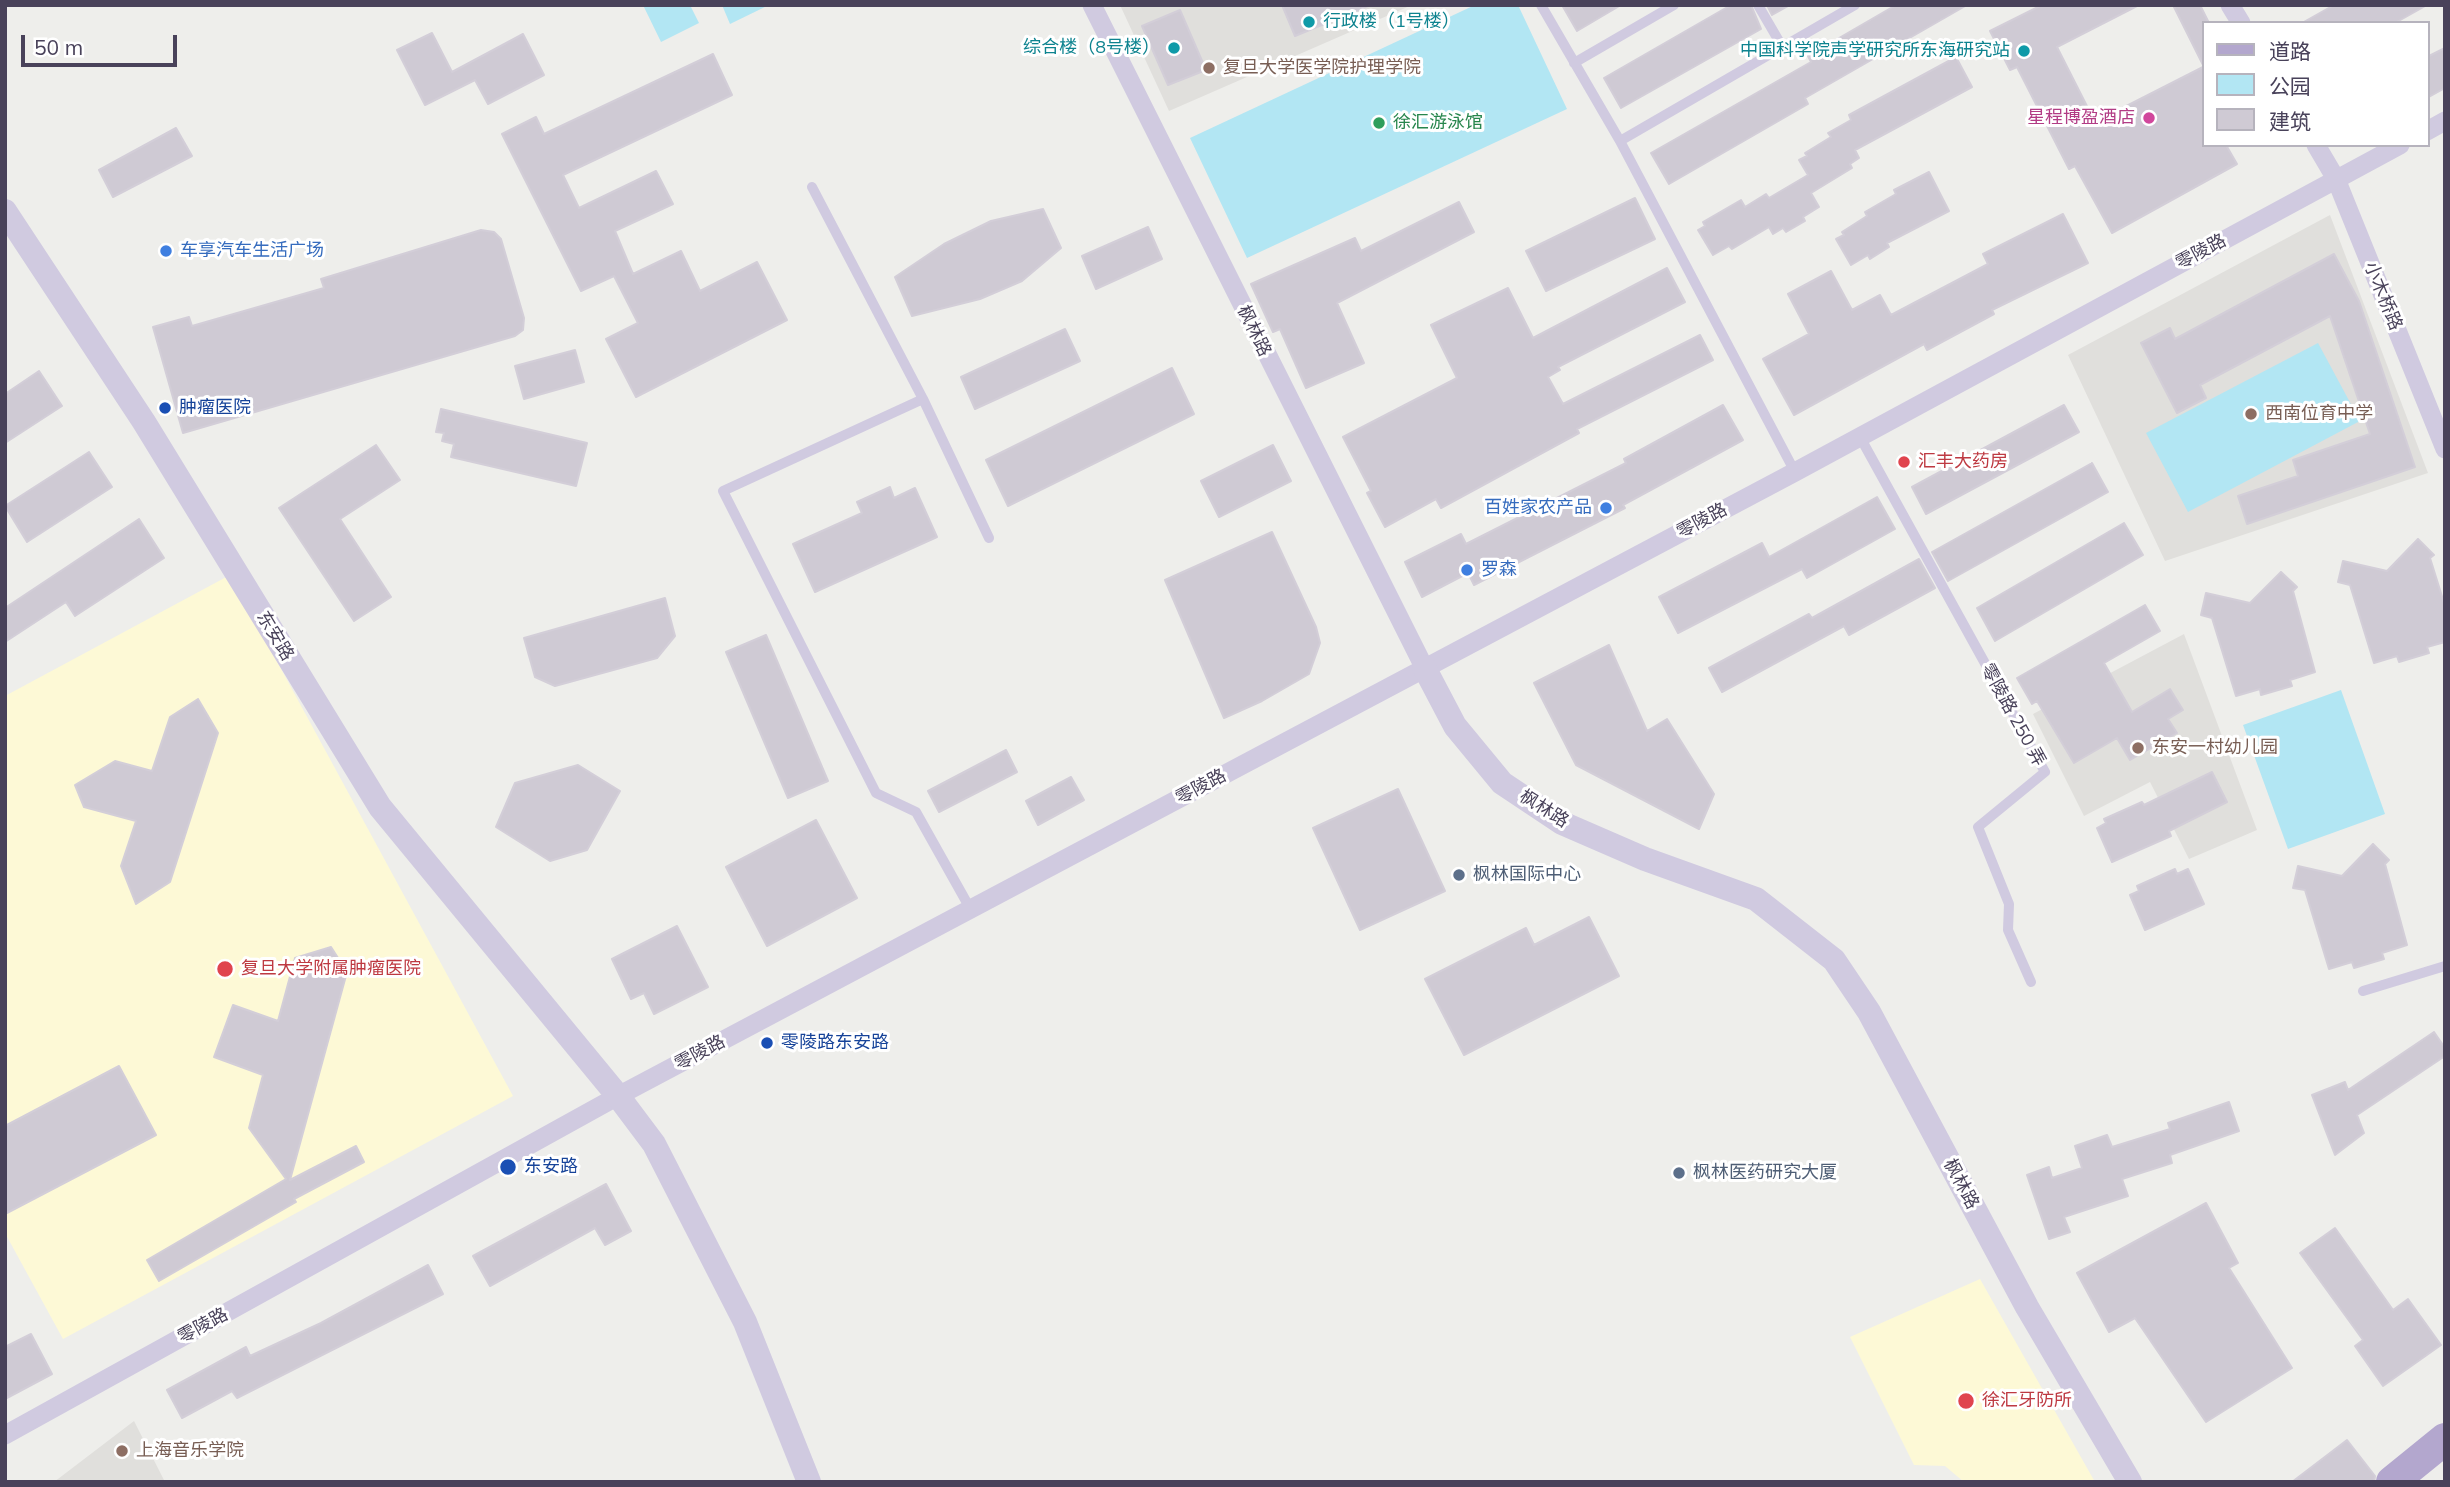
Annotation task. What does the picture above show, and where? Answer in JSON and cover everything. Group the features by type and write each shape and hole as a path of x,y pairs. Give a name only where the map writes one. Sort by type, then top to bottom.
{"main road":[{"path":"2392,1482 2445,1439"}],"street":[{"name":"枫林路","path":"1092,5 1455,726 1502,783 1562,823 1645,859 1756,899 1834,960 1869,1013 2027,1307 2130,1482"},
{"path":"2230,5 2240,21"},
{"path":"2429,130 2445,121"},
{"name":"小木桥路","path":"2317,147 2336,179 2445,449"},
{"name":"零陵路","path":"5,1435 618,1096 1795,472 2396,147"},
{"name":"东安路","path":"5,211 144,422 380,807 618,1096 654,1144 733,1296 809,1482"}],"lane":[{"path":"1541,5 1620,141 1795,472"},
{"path":"1574,63 1674,5"},
{"path":"1758,5 1783,48"},
{"path":"1620,141 1855,5"},
{"path":"812,187 923,399 989,538"},
{"path":"923,399 723,491 876,793 915,812 971,911"},
{"name":"零陵路 250 弄","path":"1860,437 2045,772 1978,827 2009,904 2008,930 2031,982"},
{"path":"2363,991 2445,966"}],"shaded area":[{"name":"复旦大学医学院护理学院","path":"1120,5 1412,5 1169,111"},
{"name":"西南位育中学","path":"2330,215 2428,473 2165,561 2068,355"},
{"name":"复旦大学附属肿瘤医院","path":"230,575 513,1096 63,1339 5,1233 5,696"},
{"name":"东安一村幼儿园","path":"2184,634 2257,830 2189,859 2150,782 2084,816 2033,714"},
{"name":"徐汇牙防所","path":"1980,1279 2095,1482 1964,1482 1945,1466 1914,1465 1850,1337"},
{"name":"上海音乐学院","path":"134,1421 165,1482 54,1482"}],"green space":[{"path":"643,5 690,5 699,23 661,42"},
{"path":"722,5 769,5 730,24"},
{"name":"徐汇游泳馆","path":"1475,5 1518,5 1567,109 1247,258 1190,138"},
{"path":"2318,343 2360,421 2188,512 2146,433"},
{"path":"2341,690 2385,814 2288,849 2243,725"}],"building":[{"name":"行政楼（1号楼）","path":"1282,5 1368,5 1368,6 1295,36"},
{"path":"1562,5 1621,5 1577,31"},
{"path":"1731,5 1751,5 1761,29 1621,108 1604,78"},
{"path":"1767,5 1790,5 1772,15"},
{"path":"1896,5 1967,5 1805,98 1808,104 1669,184 1651,153 1811,62 1808,56"},
{"path":"2042,5 2139,5 2057,47 2095,122 2202,68 2202,147 2227,147 2237,164 2112,233 2075,166 2069,169 2017,67 2010,70 1990,31"},
{"path":"2173,5 2200,5 2208,21 2202,21 2202,63"},
{"path":"2334,5 2427,5 2399,21 2306,21"},
{"name":"综合楼（8号楼）","path":"1180,10 1206,70 1168,85 1142,26"},
{"path":"432,33 452,72 523,34 544,75 488,104 475,80 425,105 397,50"},
{"path":"2445,48 2445,88 2429,97 2429,56"},
{"path":"713,54 732,95 563,175 579,208 656,171 673,204 615,231 633,274 681,251 700,291 757,262 787,320 636,397 606,339 638,323 614,276 581,291 502,134 536,117 544,134"},
{"path":"1956,57 1972,87 1855,150 1859,158 1850,164 1852,168 1811,193 1819,207 1803,217 1805,221 1786,232 1783,228 1773,234 1769,227 1732,249 1729,246 1713,255 1698,230 1705,226 1703,222 1741,200 1745,207 1766,194 1769,198 1808,175 1799,160 1807,156 1805,153 1831,137 1828,133 1851,120 1849,115"},
{"path":"176,128 192,156 113,197 99,170"},
{"path":"1929,172 1949,211 1887,243 1889,247 1870,259 1868,255 1851,265 1836,239 1867,216 1865,212 1896,194 1894,190"},
{"path":"1635,198 1655,239 1546,291 1526,251"},
{"path":"1459,202 1474,232 1337,303 1364,363 1306,388 1280,329 1273,332 1251,284 1355,238 1361,251"},
{"path":"1043,209 1061,248 1022,281 980,299 912,316 895,277 944,244 991,221"},
{"path":"2063,214 2088,263 1992,310 1994,314 1927,350 1924,344 1794,415 1763,359 1809,334 1788,294 1831,271 1852,310 1880,295 1891,315 1988,264 1983,254"},
{"path":"1148,227 1162,259 1096,289 1082,256"},
{"path":"481,230 494,232 501,239 524,318 523,330 515,336 183,433 153,327 189,317 192,326 324,288 321,279"},
{"path":"2334,254 2359,301 2415,467 2247,524 2238,496 2298,476 2293,460 2370,434 2330,316 2200,385 2206,398 2177,413 2141,343 2170,328 2175,339"},
{"path":"1667,268 1685,302 1558,367 1560,370 1548,377 1563,404 1700,335 1713,360 1577,429 1579,433 1441,508 1436,499 1385,527 1367,493 1371,491 1343,437 1457,378 1431,325 1508,288 1533,338"},
{"path":"1065,329 1080,361 975,409 961,377"},
{"path":"575,350 584,382 524,399 515,366"},
{"path":"1172,368 1194,414 1008,506 986,460"},
{"path":"39,371 62,406 5,443 5,394"},
{"path":"1723,405 1743,440 1623,505 1625,508 1474,585 1468,573 1422,597 1405,562 1461,534 1466,544 1626,463 1624,459"},
{"path":"2064,405 2079,432 1926,514 1912,487"},
{"path":"441,409 587,443 576,486 451,457 454,444 442,441 444,433 436,432"},
{"path":"376,445 400,480 340,519 391,597 354,621 279,508"},
{"path":"1273,445 1291,481 1219,517 1201,481"},
{"path":"89,452 112,487 27,542 5,506"},
{"path":"2092,463 2108,492 1948,581 1932,552"},
{"path":"890,487 894,498 915,488 937,537 815,592 793,544 862,513 857,502"},
{"path":"1877,497 1895,529 1807,578 1802,569 1678,633 1659,597 1762,543 1769,557"},
{"path":"139,519 164,558 75,616 66,602 5,642 5,608"},
{"path":"2124,523 2143,555 1995,641 1977,608"},
{"path":"1272,532 1316,627 1320,643 1309,674 1262,701 1224,718 1165,580"},
{"path":"2418,539 2434,555 2430,558 2445,606 2445,642 2427,647 2429,653 2399,662 2397,656 2374,663 2350,585 2338,582 2343,561 2387,571"},
{"path":"1919,559 1935,588 1849,635 1844,626 1722,692 1709,668 1809,614 1812,618"},
{"path":"2281,572 2297,587 2293,591 2315,672 2290,680 2292,686 2261,695 2260,689 2236,696 2212,618 2201,615 2206,593 2250,603"},
{"path":"665,598 675,636 657,658 555,686 535,677 524,638"},
{"path":"2145,605 2160,631 2104,663 2132,712 2170,689 2183,710 2168,719 2177,733 2130,760 2117,738 2074,763 2037,701 2032,704 2017,678"},
{"path":"766,635 828,781 788,798 726,652"},
{"path":"1609,645 1647,731 1667,719 1714,794 1699,829 1576,765 1534,683"},
{"path":"198,699 218,733 170,882 136,904 121,866 136,821 84,807 75,785 115,761 152,771 170,717"},
{"path":"1006,750 1017,772 939,812 928,791"},
{"path":"578,765 620,791 587,850 550,861 496,827 515,783"},
{"path":"2212,772 2227,802 2169,831 2171,836 2112,862 2097,828 2106,823 2104,819 2142,802 2144,805"},
{"path":"1071,777 1084,800 1038,825 1026,801"},
{"path":"1398,789 1445,891 1360,930 1313,828"},
{"path":"816,820 857,898 767,946 726,867"},
{"path":"2373,844 2389,860 2385,864 2407,945 2382,953 2384,959 2354,968 2352,962 2329,969 2305,890 2293,888 2298,866 2342,876"},
{"path":"2175,869 2177,874 2188,869 2204,904 2145,930 2130,895 2139,891 2137,886"},
{"path":"1589,917 1619,976 1464,1055 1425,979 1526,928 1534,945"},
{"path":"677,926 708,987 654,1014 644,993 631,999 612,959"},
{"path":"331,947 347,972 290,1180 356,1146 364,1162 294,1199 296,1202 159,1281 147,1260 286,1179 249,1128 263,1075 214,1057 233,1005 278,1021 295,958"},
{"path":"2434,1032 2445,1048 2445,1056 2357,1115 2364,1133 2335,1155 2312,1095 2345,1082 2348,1090"},
{"path":"119,1066 156,1135 5,1214 5,1126"},
{"path":"2229,1102 2239,1131 2170,1155 2172,1163 2122,1179 2128,1196 2064,1217 2070,1232 2049,1239 2027,1175 2049,1167 2052,1178 2082,1168 2075,1146 2107,1135 2112,1147 2170,1129 2168,1123"},
{"path":"606,1184 631,1231 605,1245 595,1228 490,1286 473,1256"},
{"path":"2206,1203 2238,1263 2229,1268 2292,1368 2206,1422 2135,1318 2109,1332 2077,1273"},
{"path":"2335,1228 2393,1310 2408,1299 2441,1345 2383,1386 2355,1346 2363,1340 2300,1253"},
{"path":"428,1265 443,1294 237,1398 232,1391 182,1418 167,1390 246,1347 250,1356 321,1323"},
{"path":"31,1334 52,1374 5,1399 5,1347"},
{"path":"2347,1440 2375,1476 2374,1482 2292,1482"}],"place":[{"name":"行政楼（1号楼）","path":"1309,22"},
{"name":"综合楼（8号楼）","path":"1174,48"},
{"name":"中国科学院声学研究所东海研究站","path":"2024,51"},
{"name":"复旦大学医学院护理学院","path":"1209,68"},
{"name":"星程博盈酒店","path":"2149,118"},
{"name":"徐汇游泳馆","path":"1379,123"},
{"name":"车享汽车生活广场","path":"166,251"},
{"name":"肿瘤医院","path":"165,408"},
{"name":"西南位育中学","path":"2251,414"},
{"name":"汇丰大药房","path":"1904,462"},
{"name":"百姓家农产品","path":"1606,508"},
{"name":"罗森","path":"1467,570"},
{"name":"东安一村幼儿园","path":"2138,748"},
{"name":"枫林国际中心","path":"1459,875"},
{"name":"复旦大学附属肿瘤医院","path":"225,969"},
{"name":"零陵路东安路","path":"767,1043"},
{"name":"东安路","path":"508,1167"},
{"name":"枫林医药研究大厦","path":"1679,1173"},
{"name":"徐汇牙防所","path":"1966,1401"},
{"name":"上海音乐学院","path":"122,1451"}]}
